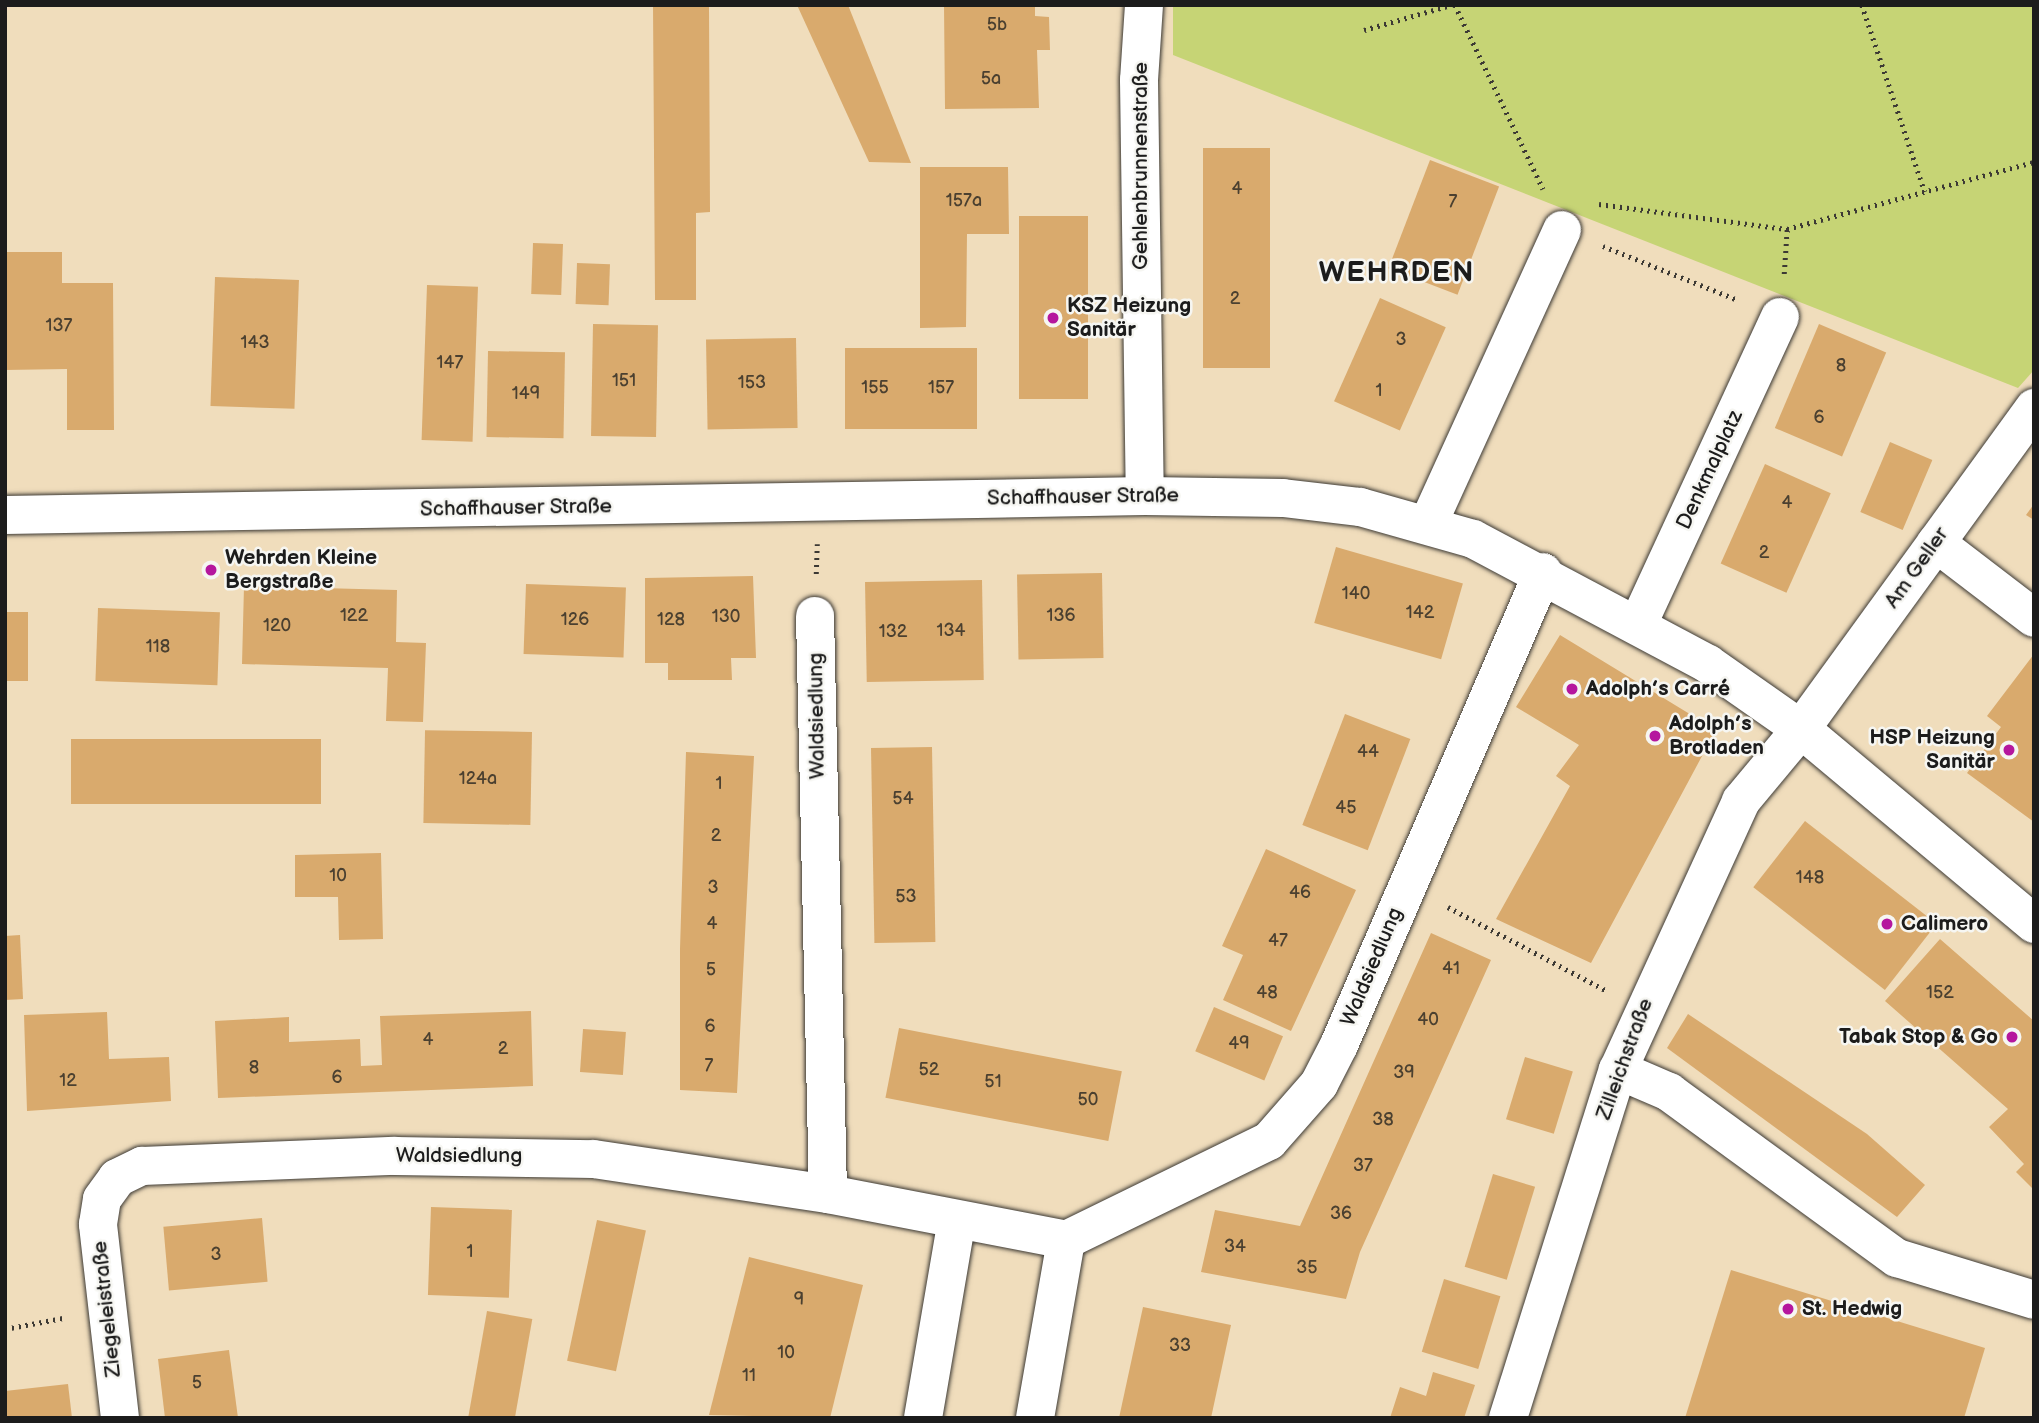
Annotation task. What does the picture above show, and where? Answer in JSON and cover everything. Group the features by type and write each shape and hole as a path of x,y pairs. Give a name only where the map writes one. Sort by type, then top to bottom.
{"street":[{"name":"Gehlenbrunnenstraße","path":"1144,5 1139,80 1145,496"},
{"path":"1428,524 1574,216"},
{"name":"Denkmalplatz","path":"1639,622 1780,317"},
{"name":"Am Geller","path":"1801,729 2034,408"},
{"name":"Schaffhauser Straße","path":"5,515 1145,496 1283,498 1428,524 1543,572 1639,622 1801,729 2034,924"},
{"path":"1936,543 2034,618"},
{"name":"Waldsiedlung","path":"102,1199 117,1178 142,1166 395,1156 594,1159 828,1194 1066,1240 1206,1177 1269,1140 1292,1117 1339,1045 1543,572"},
{"name":"Waldsiedlung","path":"815,617 828,1194"},
{"name":"Zilleichstraße","path":"1508,1418 1618,1070 1642,1010 1741,800 1801,729"},
{"path":"1618,1070 1669,1092 1897,1258 2034,1300"},
{"name":"Ziegeleistraße","path":"102,1199 105,1310 120,1418"},
{"path":"923,1418 957,1220"},
{"path":"1035,1418 1066,1240"}],"path":[{"path":"1364,30 1453,5 1538,187 1549,191"},
{"path":"1862,5 1925,192"},
{"path":"1574,216 1787,229 2034,162"},
{"path":"1574,216 1780,317 1787,229"},
{"path":"815,617 818,502"},
{"path":"1407,885 1642,1010"},
{"path":"5,1329 105,1310"}],"green space":[{"path":"1173,5 2034,5 2034,370 2018,388 1173,55"}],"building":[{"path":"653,5 709,5 710,212 696,213 696,300 655,300"},
{"path":"797,5 848,5 911,163 869,162"},
{"path":"944,5 1035,5 1035,16 1049,17 1050,50 1037,50 1039,108 945,109"},
{"path":"1203,148 1270,148 1270,368 1203,368"},
{"path":"1430,160 1499,187 1458,295 1388,268"},
{"path":"920,167 1008,167 1009,234 967,234 966,327 920,328"},
{"name":"KSZ Heizung Sanitär","path":"1019,216 1088,216 1088,399 1019,399"},
{"path":"533,243 563,244 561,295 531,294"},
{"path":"5,252 62,252 62,283 113,283 114,430 67,430 67,369 5,370"},
{"path":"577,263 610,264 609,305 576,304"},
{"path":"215,277 299,280 294,409 210,406"},
{"path":"427,285 478,287 473,442 422,440"},
{"path":"1380,298 1446,327 1400,431 1334,401"},
{"path":"593,324 658,325 656,437 591,436"},
{"path":"1819,324 1886,353 1842,457 1775,428"},
{"path":"796,338 798,428 708,430 706,340"},
{"path":"845,348 977,348 977,429 845,429"},
{"path":"488,351 565,352 563,438 486,437"},
{"path":"1890,442 1932,460 1903,530 1860,512"},
{"path":"1765,464 1831,493 1786,593 1721,564"},
{"path":"2034,504 2034,520 2026,515"},
{"path":"1336,547 1463,583 1441,659 1314,623"},
{"path":"1102,573 1103,658 1018,659 1017,574"},
{"path":"753,576 756,658 731,658 732,680 668,680 668,663 645,663 645,578"},
{"path":"982,580 984,680 867,682 865,582"},
{"path":"526,584 626,587 623,657 524,654"},
{"path":"244,586 397,590 396,642 426,643 423,722 386,721 388,668 242,664"},
{"path":"98,608 220,612 217,685 95,681"},
{"path":"5,612 28,612 28,681 5,681"},
{"path":"1560,635 1716,730 1591,963 1496,919 1570,786 1556,776 1579,745 1516,707"},
{"name":"HSP Heizung Sanitär","path":"2034,654 2034,822 1967,773 2001,727 1987,716"},
{"path":"1345,714 1410,739 1368,850 1302,825"},
{"path":"425,730 532,732 530,825 423,823"},
{"path":"71,739 321,739 321,804 71,804"},
{"path":"932,747 935,942 874,943 871,748"},
{"path":"686,752 754,756 737,1093 680,1090 680,949"},
{"path":"1805,821 1937,924 1885,990 1753,887"},
{"path":"1266,849 1356,890 1291,1031 1223,1000 1243,955 1222,946"},
{"path":"381,853 383,939 339,940 338,897 295,897 295,855"},
{"path":"1431,933 1491,960 1360,1252 1346,1299 1201,1272 1215,1210 1300,1226"},
{"path":"20,935 23,999 5,1000 5,936"},
{"path":"1940,939 2034,1021 2034,1190 2016,1172 2024,1164 1989,1127 2008,1109 1885,1001"},
{"path":"1214,1007 1283,1036 1264,1080 1195,1051"},
{"path":"531,1011 533,1086 218,1098 215,1021 289,1017 289,1042 360,1039 361,1066 382,1065 380,1016"},
{"path":"107,1012 109,1059 169,1057 171,1101 27,1111 24,1015"},
{"path":"1688,1014 1867,1134 1925,1185 1897,1217 1667,1048"},
{"path":"899,1028 1122,1071 1108,1141 885,1098"},
{"path":"583,1029 626,1032 623,1075 580,1072"},
{"path":"1525,1057 1573,1072 1554,1134 1506,1119"},
{"path":"1493,1174 1535,1187 1507,1280 1465,1267"},
{"path":"431,1207 512,1210 509,1298 428,1295"},
{"path":"262,1218 268,1282 169,1290 163,1227"},
{"path":"597,1220 646,1230 616,1371 567,1361"},
{"path":"749,1257 863,1285 830,1418 709,1415"},
{"name":"St. Hedwig","path":"1731,1270 1985,1348 1964,1418 1685,1418"},
{"path":"1444,1279 1500,1296 1478,1369 1422,1352"},
{"path":"1143,1307 1231,1325 1211,1418 1119,1418"},
{"path":"487,1311 532,1319 515,1418 468,1417"},
{"path":"229,1350 238,1418 165,1418 158,1359"},
{"path":"1433,1372 1475,1385 1464,1418 1390,1418 1400,1387 1426,1396"},
{"path":"68,1384 72,1418 5,1418 5,1391"}],"place":[{"name":"KSZ Heizung Sanitär","path":"1053,318"},
{"name":"Wehrden Kleine Bergstraße","path":"211,570"},
{"name":"Adolph’s Carré","path":"1572,689"},
{"name":"Adolph’s Brotladen","path":"1655,736"},
{"name":"HSP Heizung Sanitär","path":"2009,750"},
{"name":"Calimero","path":"1887,924"},
{"name":"Tabak Stop & Go","path":"2012,1037"},
{"name":"St. Hedwig","path":"1788,1309"}],"district":[{"name":"WEHRDEN","path":"1397,273"}]}
